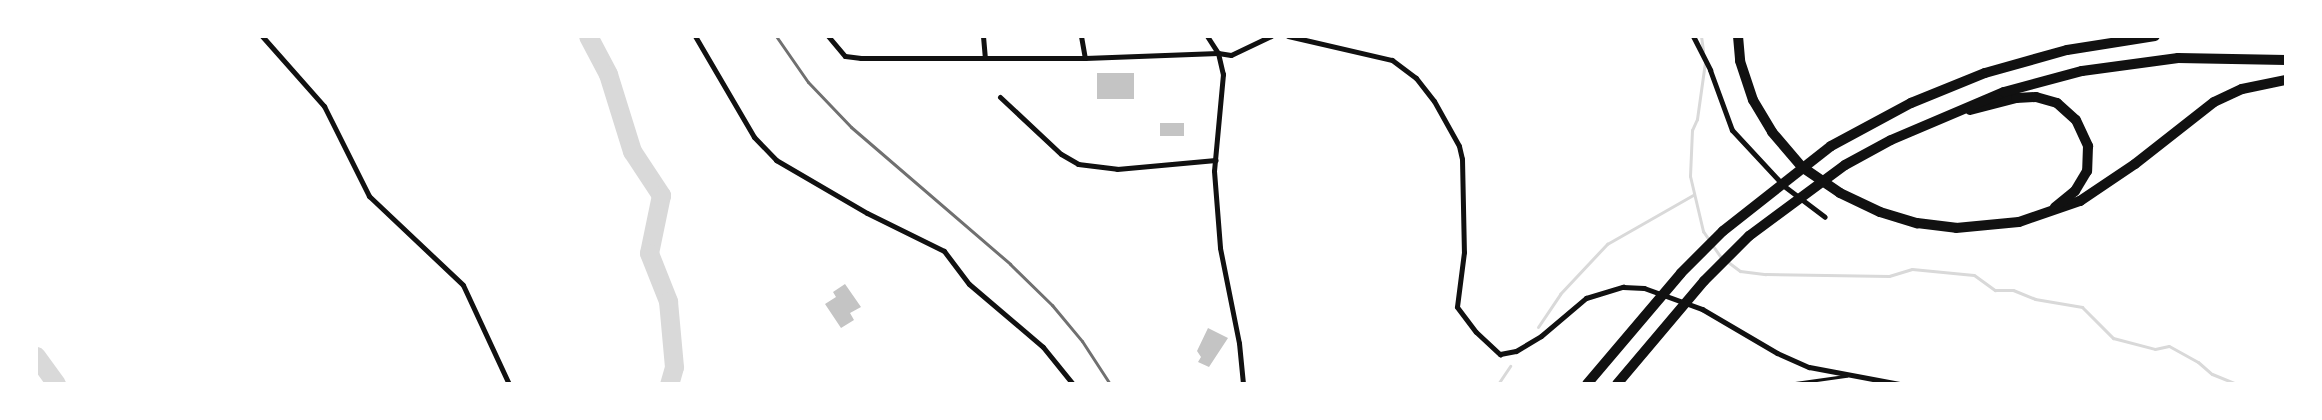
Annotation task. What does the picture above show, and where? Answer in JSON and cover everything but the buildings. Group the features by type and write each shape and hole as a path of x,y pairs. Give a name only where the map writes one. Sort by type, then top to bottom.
{"highway":[{"path":"1738,36 1743,71 1762,117 1802,167 1840,193 1880,212 1936,226 1997,226 2049,213 2080,201 2135,164 2214,102 2242,88 2286,80"},
{"path":"1587,384 1636,324 1722,231 1832,146 1903,106 1967,79 2023,60 2135,36"},
{"path":"2118,40 2155,36"},
{"path":"1617,384 1654,339 1748,236 1845,166 1891,140 1954,112 2036,82 2136,62 2178,58 2286,60"},
{"path":"1954,112 2036,97 2057,103 2076,120 2088,146 2087,171 2075,192 2049,213"}],"street":[{"path":"262,36 327,112 369,196 463,286 509,384"},
{"path":"695,36 754,138 776,160 867,213 944,252 969,284 1043,347 1074,384"},
{"path":"828,36 845,56 1085,58 1218,53 1231,55 1271,36"},
{"path":"983,36 985,57"},
{"path":"1081,36 1085,58"},
{"path":"1207,36 1218,53 1224,74 1224,96 1216,160 1220,248 1239,343 1243,384"},
{"path":"1288,36 1392,60 1416,78 1434,101 1459,146 1462,159 1464,252 1457,307 1471,326 1500,354 1516,351 1541,336 1586,298 1623,287 1644,288 1702,309 1777,353 1809,367 1846,376 1899,384"},
{"path":"1693,36 1710,70 1732,130 1766,167 1825,217"},
{"path":"1000,97 1061,154 1078,164 1117,169 1216,160"}],"lane":[{"path":"1788,384 1846,376"}],"waterway":[{"path":"588,36 608,74 632,151 661,195 649,253 668,301 674,367 669,384"},
{"path":"1701,36 1703,51"},
{"path":"1705,62 1697,119 1692,130 1690,176 1703,231 1709,240"},
{"path":"1538,327 1560,294 1607,244 1693,195"},
{"path":"1713,246 1720,256 1740,271 1766,274 1889,276 1912,269 1974,275 1995,290 2013,290 2035,299 2082,307 2113,338 2155,349 2169,346 2198,362 2212,374 2237,384"},
{"path":"36,356 56,384"},
{"path":"1498,384 1510,366"}],"railway":[{"path":"776,36 808,82 851,127 1010,264 1052,305 1082,341 1110,384"}]}
